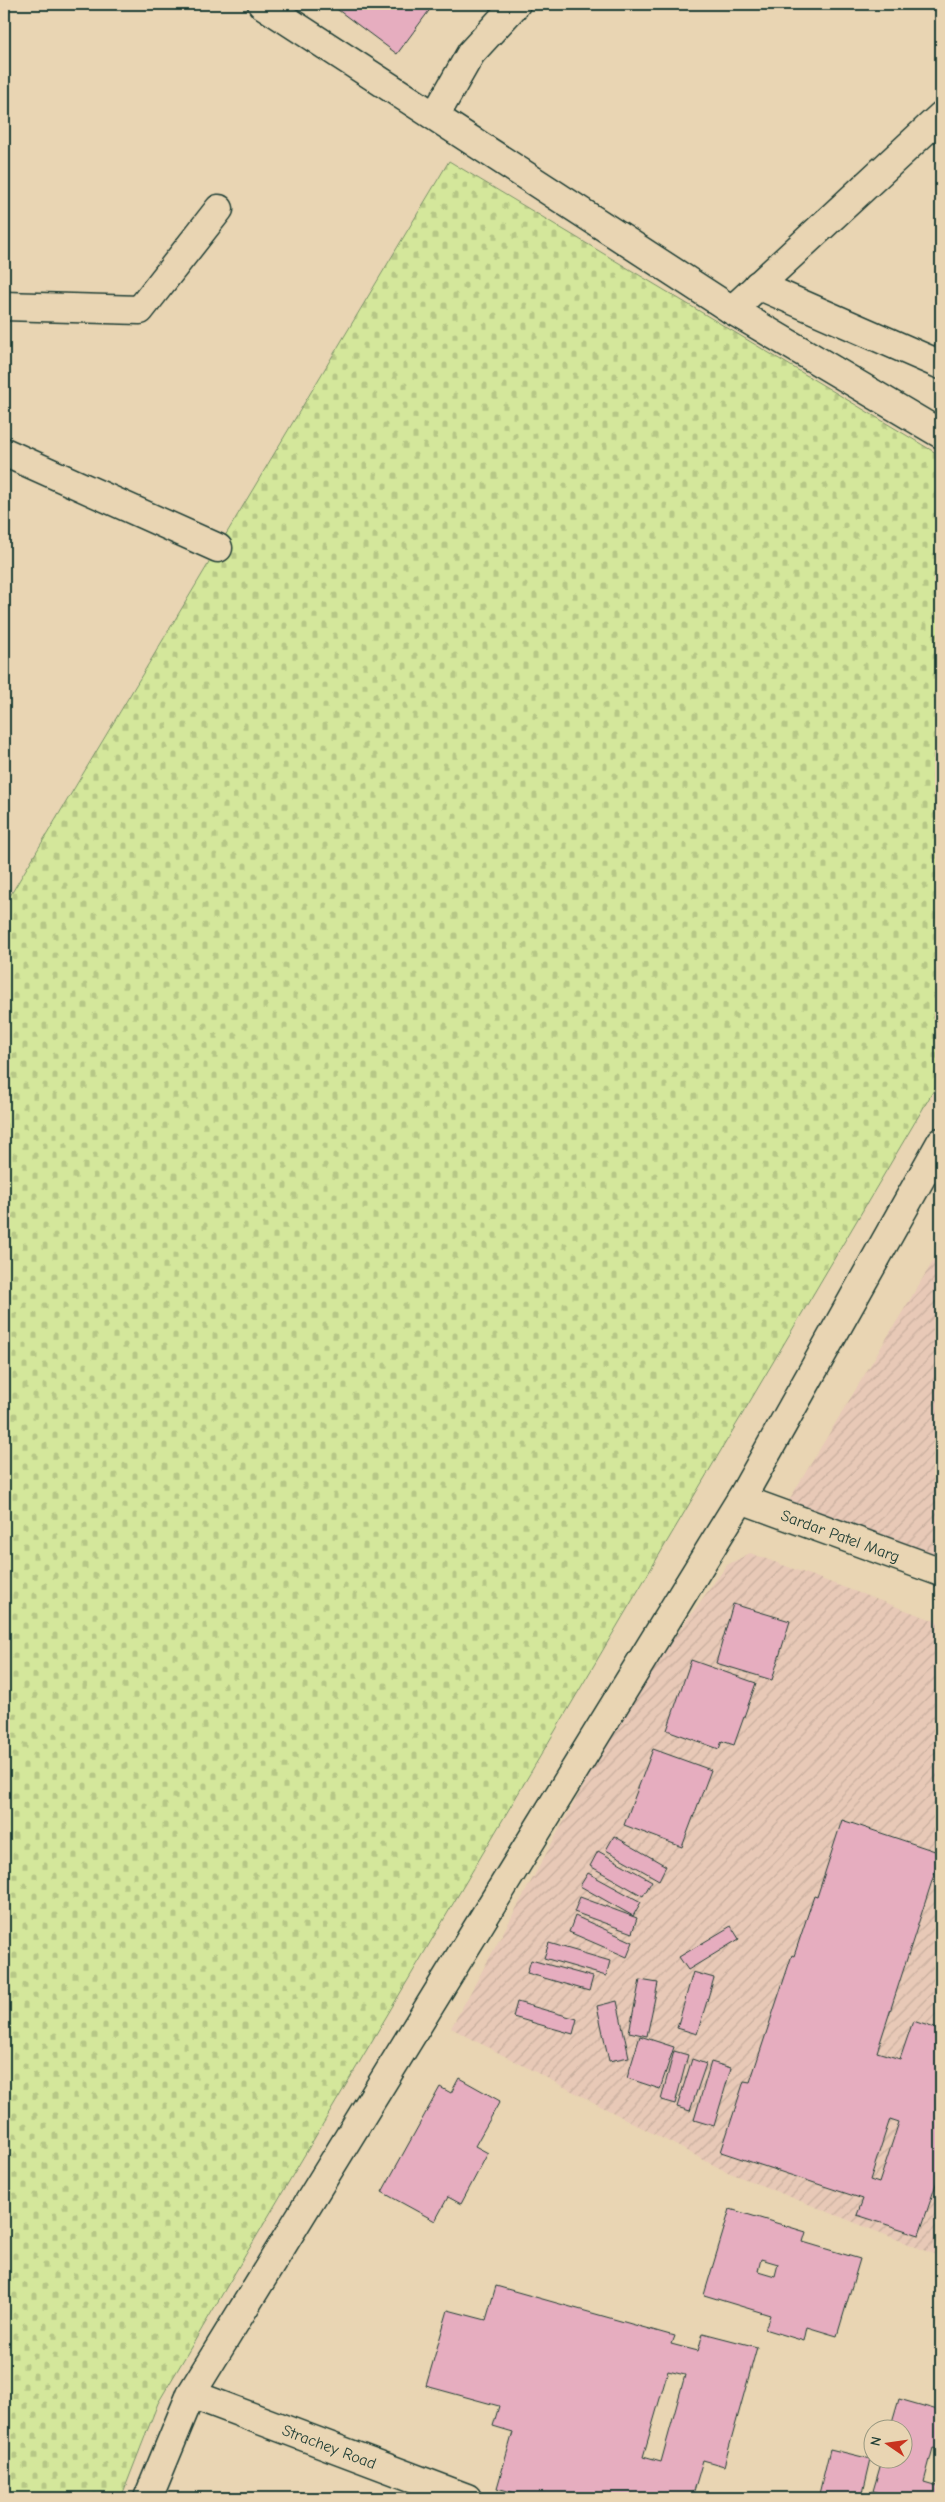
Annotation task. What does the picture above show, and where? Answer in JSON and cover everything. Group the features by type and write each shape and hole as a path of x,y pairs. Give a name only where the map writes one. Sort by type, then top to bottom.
{"street":[{"path":"262,4 732,310 941,434"},
{"path":"435,116 471,53 516,4"},
{"path":"732,310 941,116"},
{"path":"4,306 140,310 219,209"},
{"path":"758,285 941,365"},
{"path":"4,452 218,548"},
{"path":"148,2498 191,2394 741,1499 941,1142"},
{"name":"Sardar Patel Marg","path":"741,1499 941,1572"},
{"name":"Strachey Road","path":"191,2394 467,2498"}],"shaded area":[{"path":"941,1248 941,1559 786,1505"},
{"path":"750,1553 941,1623 941,2257 725,2171 451,2028 635,1691 727,1565"}],"green space":[{"path":"449,161 941,456 941,1078 158,2403 121,2498 4,2498 4,906"}],"building":[{"path":"330,4 434,4 397,54"},
{"path":"733,1604 790,1621 772,1680 716,1663"},
{"path":"691,1660 756,1683 734,1745 722,1741 719,1749 667,1730"},
{"path":"653,1749 711,1770 682,1847 624,1825"},
{"path":"842,1820 941,1853 877,2052 900,2059 913,2021 941,2030 941,2169 919,2235 857,2215 863,2199 721,2152 744,2081 750,2082 792,1955 794,1956 814,1896 817,1897","holes":["890,2119 899,2122 879,2183 870,2180"]},
{"path":"614,1836 666,1866 659,1880 606,1850"},
{"path":"598,1851 652,1881 643,1896 590,1866"},
{"path":"588,1873 641,1902 633,1916 580,1886"},
{"path":"580,1897 637,1918 632,1933 574,1912"},
{"path":"575,1916 633,1942 627,1957 569,1932"},
{"path":"731,1926 739,1939 688,1970 679,1957"},
{"path":"549,1943 610,1961 606,1976 544,1958"},
{"path":"531,1960 593,1977 589,1991 527,1973"},
{"path":"693,1972 714,1978 697,2034 677,2028"},
{"path":"640,1980 658,1983 647,2036 629,2032"},
{"path":"617,2001 629,2057 609,2061 597,2006"},
{"path":"517,2002 577,2019 573,2034 513,2017"},
{"path":"640,2036 674,2047 660,2089 627,2078"},
{"path":"674,2051 688,2055 675,2104 661,2100"},
{"path":"692,2059 706,2064 690,2111 677,2107"},
{"path":"711,2062 731,2068 714,2126 694,2120"},
{"path":"459,2078 500,2101 475,2146 488,2153 461,2204 448,2197 435,2221 382,2192 440,2087 451,2093"},
{"path":"730,2209 806,2232 803,2242 860,2259 837,2336 807,2327 804,2341 765,2329 770,2315 704,2295","holes":["761,2259 778,2264 775,2276 758,2271"]},
{"path":"496,2286 674,2336 671,2344 698,2351 703,2333 757,2347 724,2466 703,2460 692,2498 533,2498 497,2488 513,2432 493,2426 499,2406 426,2386 448,2310 486,2320","holes":["668,2371 685,2375 661,2462 643,2457"]},
{"path":"899,2399 941,2411 941,2450 933,2448 924,2482 941,2487 941,2498 900,2498 873,2491 879,2470 912,2470 912,2420 893,2420"},
{"path":"830,2449 862,2457 862,2470 868,2470 863,2493 882,2498 818,2498"}]}
